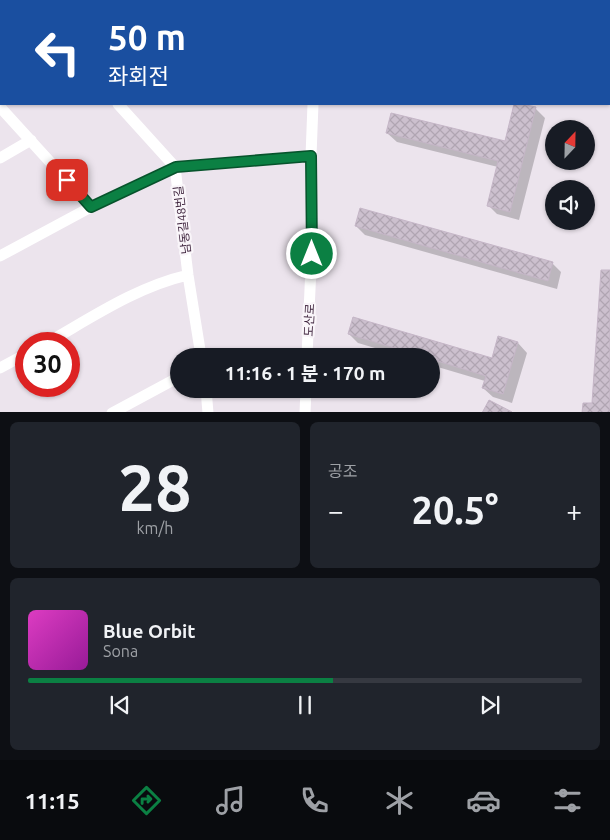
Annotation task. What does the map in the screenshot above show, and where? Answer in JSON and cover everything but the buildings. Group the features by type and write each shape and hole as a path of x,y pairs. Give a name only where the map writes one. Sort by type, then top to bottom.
{"street":[{"path":"119,105 176,167"},
{"name":"도산로","path":"307,348 312,245 311,156 313,105"},
{"path":"0,107 91,207"},
{"path":"0,158 31,140"},
{"path":"0,256 91,207 176,167 311,156"},
{"name":"남동길48번길","path":"176,167 188,276 200,348"},
{"path":"66,332 138,292 170,280 188,276"},
{"path":"0,368 15,360"},
{"path":"112,412 170,382"},
{"path":"207,398 208,412"},
{"path":"305,412 306,398"}],"route":[{"path":"67,180 91,207 176,167 311,156 312,254"}]}
